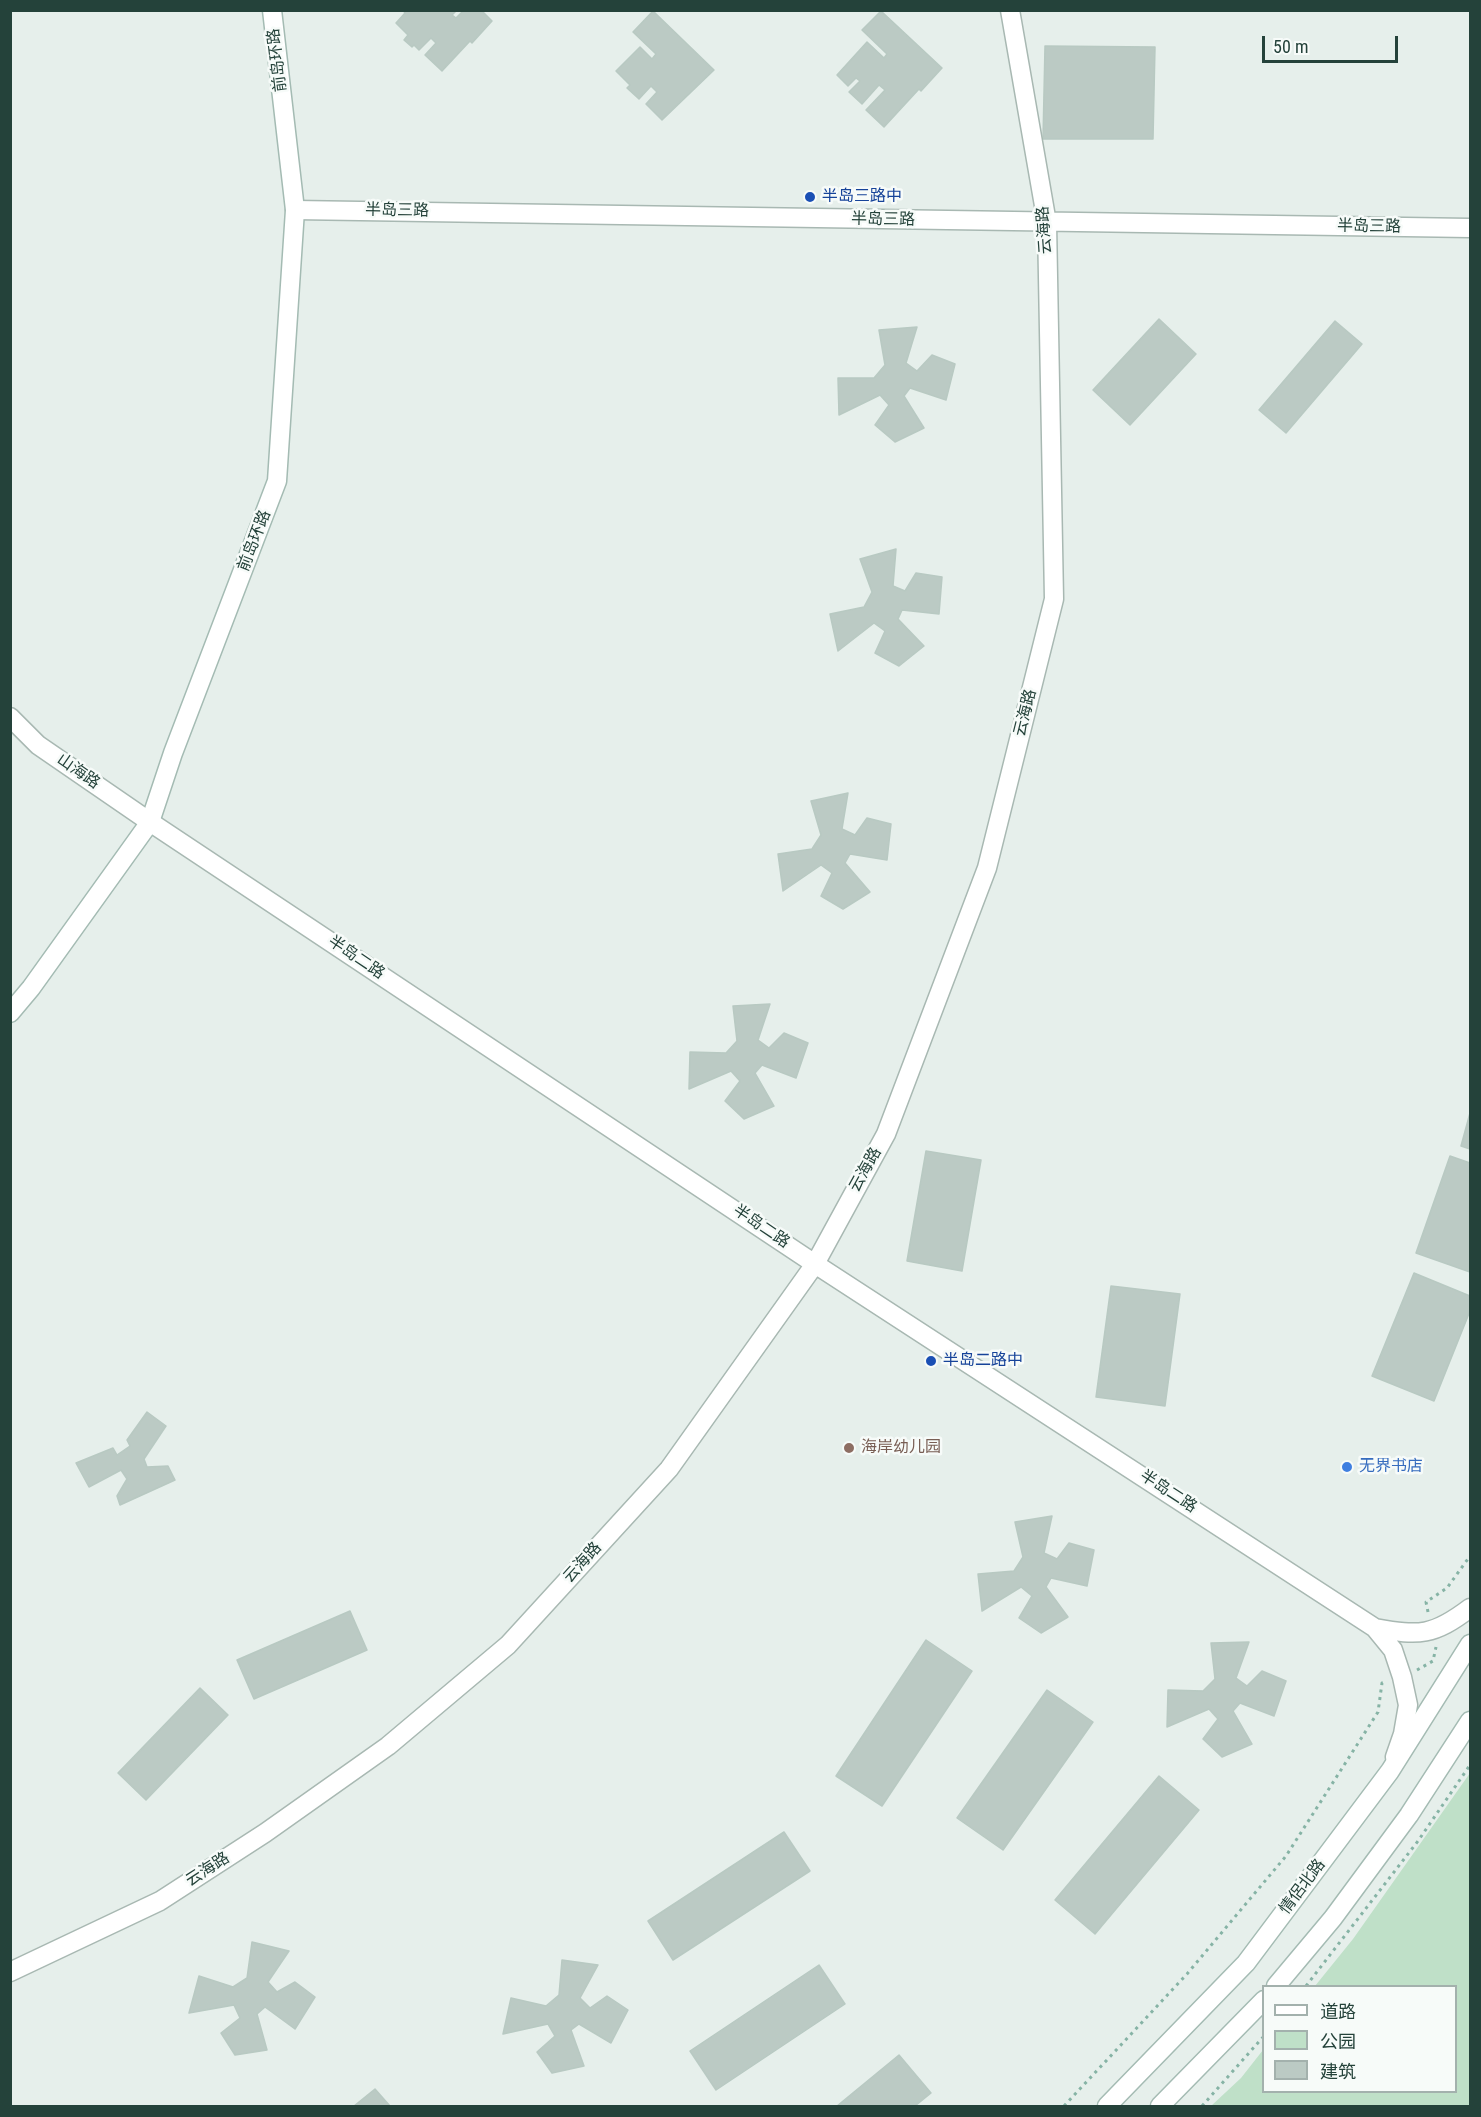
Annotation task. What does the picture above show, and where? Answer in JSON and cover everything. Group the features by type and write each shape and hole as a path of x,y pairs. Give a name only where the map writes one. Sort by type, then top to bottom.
{"street":[{"name":"前岛环路","path":"10,1013 31,988 150,822 173,753 278,481 295,210 272,10"},
{"name":"云海路","path":"10,1972 160,1901 265,1833 388,1746 508,1645 669,1469 815,1264 886,1134 987,868 1054,599 1047,223 1011,10"},
{"name":"半岛三路","path":"295,210 1470,228"},
{"name":"山海路","path":"10,717 38,745 150,822"},
{"name":"半岛二路","path":"150,822 815,1264 1375,1628"},
{"path":"1375,1628 1410,1634 1433,1630 1452,1622 1470,1608"},
{"path":"1375,1628 1392,1650 1402,1677 1408,1705 1403,1734 1390,1771"},
{"name":"情侶北路","path":"1107,2106 1246,1964 1390,1771 1470,1644"},
{"path":"1277,1985 1333,1918 1409,1815 1470,1721"},
{"path":"1160,2106 1262,2001"}],"path":[{"path":"1064,2106 1187,1974 1286,1856 1378,1712 1382,1683 1402,1677 1433,1661 1436,1642 1426,1602 1447,1588 1470,1556"},
{"path":"1307,1985 1418,1841 1470,1765"},
{"path":"1202,2106 1262,2037"}],"green space":[{"path":"1470,1773 1470,2106 1211,2106 1241,2078 1262,2051 1262,2093 1457,2093 1457,1985 1316,1985 1353,1939"}],"building":[{"path":"403,10 457,10 452,15 456,18 464,10 481,10 492,21 442,71 425,55 436,43 431,38 419,50 404,40 408,35 396,23 405,13"},
{"path":"653,11 714,70 662,120 646,104 657,92 651,86 639,99 627,88 630,85 616,71 640,47 652,59 656,54 633,32"},
{"path":"881,11 942,68 884,127 866,110 885,90 879,85 862,104 849,92 860,81 856,78 848,86 837,75 867,42 884,58 887,54 862,30"},
{"path":"1045,46 1155,47 1153,139 1043,139"},
{"path":"1159,319 1196,354 1130,425 1093,390"},
{"path":"1335,321 1362,344 1286,433 1259,410"},
{"path":"917,327 906,363 917,371 932,355 955,364 946,400 910,388 904,396 924,428 895,442 875,425 889,405 880,395 839,415 838,378 874,378 885,365 879,330"},
{"path":"896,549 893,586 905,591 916,573 942,577 939,614 902,610 898,619 924,646 899,666 875,653 885,631 874,623 838,651 830,614 864,607 872,592 860,559"},
{"path":"848,793 842,829 855,835 867,818 891,824 887,860 850,854 845,863 870,892 843,909 821,896 832,873 821,865 783,891 778,854 812,849 821,835 811,801"},
{"path":"770,1004 758,1040 769,1048 784,1033 808,1043 796,1078 762,1065 755,1073 774,1106 744,1119 725,1101 740,1081 731,1071 689,1089 690,1052 726,1053 737,1041 733,1006"},
{"path":"1470,1113 1470,1149 1461,1146"},
{"path":"926,1151 981,1160 962,1271 907,1261"},
{"path":"1450,1156 1470,1163 1470,1272 1416,1253"},
{"path":"1414,1273 1470,1296 1470,1311 1434,1401 1372,1376"},
{"path":"1111,1286 1180,1294 1165,1406 1096,1397"},
{"path":"147,1412 166,1426 144,1459 147,1467 168,1466 175,1480 120,1505 117,1496 127,1479 121,1470 89,1487 76,1463 113,1448 117,1455 130,1446 127,1440"},
{"path":"1052,1516 1044,1553 1057,1559 1069,1543 1094,1550 1087,1586 1051,1578 1046,1587 1068,1617 1041,1633 1019,1618 1032,1596 1021,1587 982,1611 978,1574 1014,1571 1023,1557 1015,1522"},
{"path":"350,1611 367,1650 254,1699 237,1660"},
{"path":"926,1640 972,1671 882,1806 836,1776"},
{"path":"1249,1642 1236,1678 1247,1686 1262,1671 1286,1681 1274,1716 1240,1703 1233,1711 1252,1744 1222,1757 1203,1739 1218,1719 1209,1709 1167,1727 1168,1690 1203,1691 1215,1679 1211,1643"},
{"path":"200,1688 228,1715 146,1800 118,1773"},
{"path":"1047,1690 1093,1722 1003,1850 957,1818"},
{"path":"1159,1776 1199,1810 1095,1934 1055,1900"},
{"path":"784,1832 810,1871 673,1960 648,1921"},
{"path":"252,1942 289,1951 268,1982 277,1992 295,1982 315,1997 295,2029 265,2007 257,2014 267,2050 235,2055 221,2033 240,2018 234,2005 189,2013 199,1976 233,1987 247,1978"},
{"path":"562,1960 598,1965 580,1998 590,2008 607,1996 628,2010 611,2043 579,2024 571,2030 584,2066 552,2073 537,2052 555,2036 548,2024 503,2034 511,1998 546,2006 559,1995"},
{"path":"819,1965 845,2004 716,2090 690,2051"},
{"path":"899,2055 931,2093 915,2106 837,2106"},
{"path":"375,2089 390,2106 354,2106"}],"place":[{"name":"半岛三路中","path":"810,197"},
{"name":"半岛二路中","path":"931,1361"},
{"name":"海岸幼儿园","path":"849,1448"},
{"name":"无界书店","path":"1347,1467"}]}
